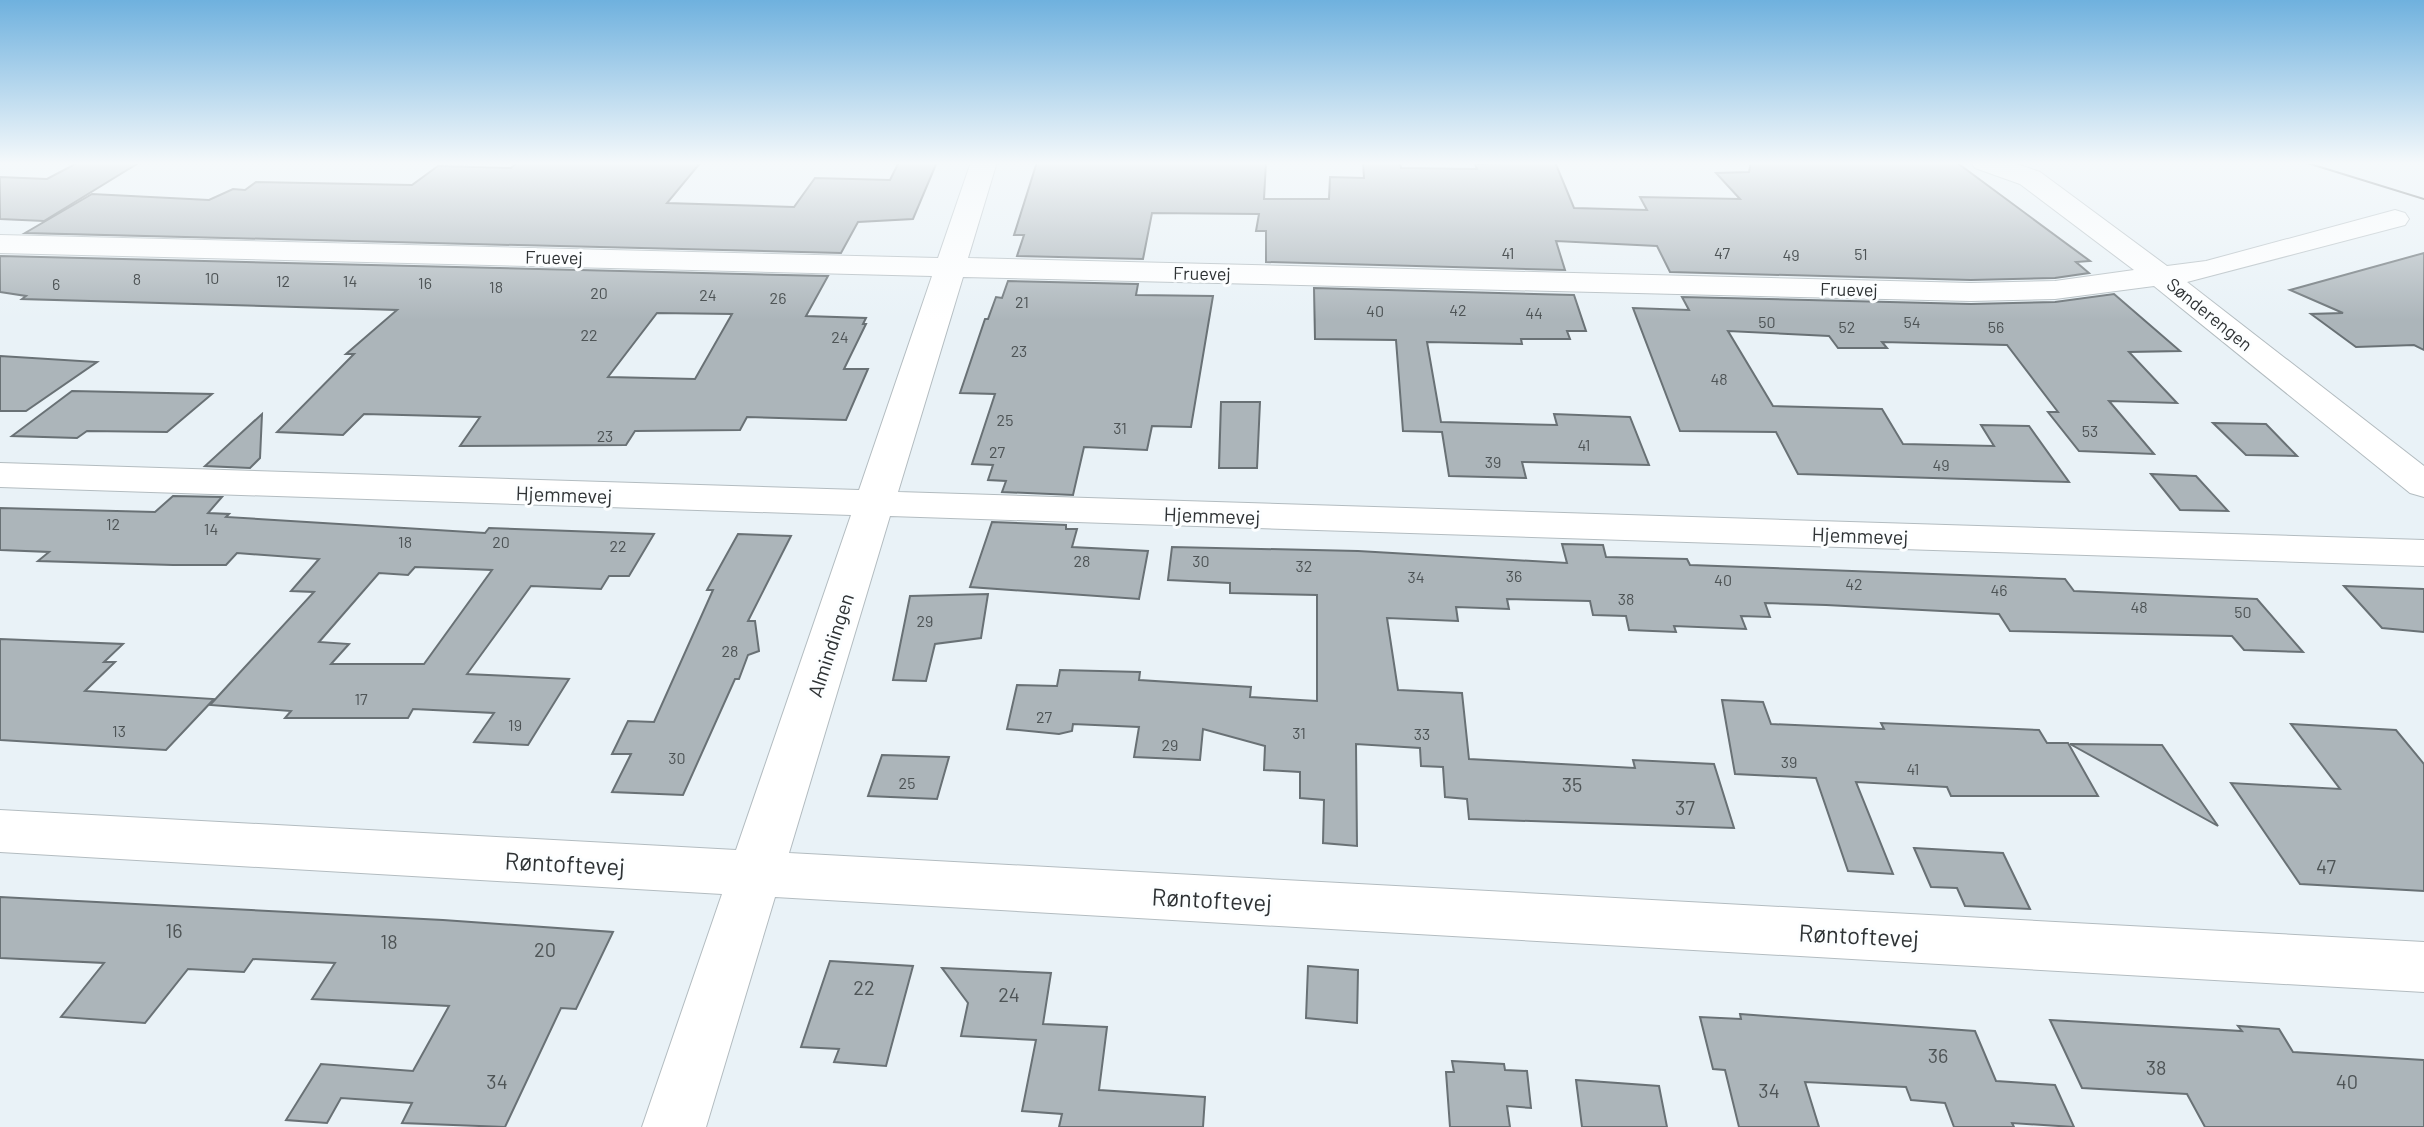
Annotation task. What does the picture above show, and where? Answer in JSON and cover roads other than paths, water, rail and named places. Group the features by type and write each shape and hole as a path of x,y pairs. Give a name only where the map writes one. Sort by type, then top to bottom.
{"street":[{"name":"Almindingen","path":"674,1127 967,215"},
{"name":"Sønderengen","path":"2080,215 2164,277 2424,485"},
{"name":"Fruevej","path":"0,244 1971,292 2055,290 2208,270 2395,219"},
{"name":"Hjemmevej","path":"0,475 2424,553"},
{"name":"Røntoftevej","path":"0,831 2424,967"}]}
